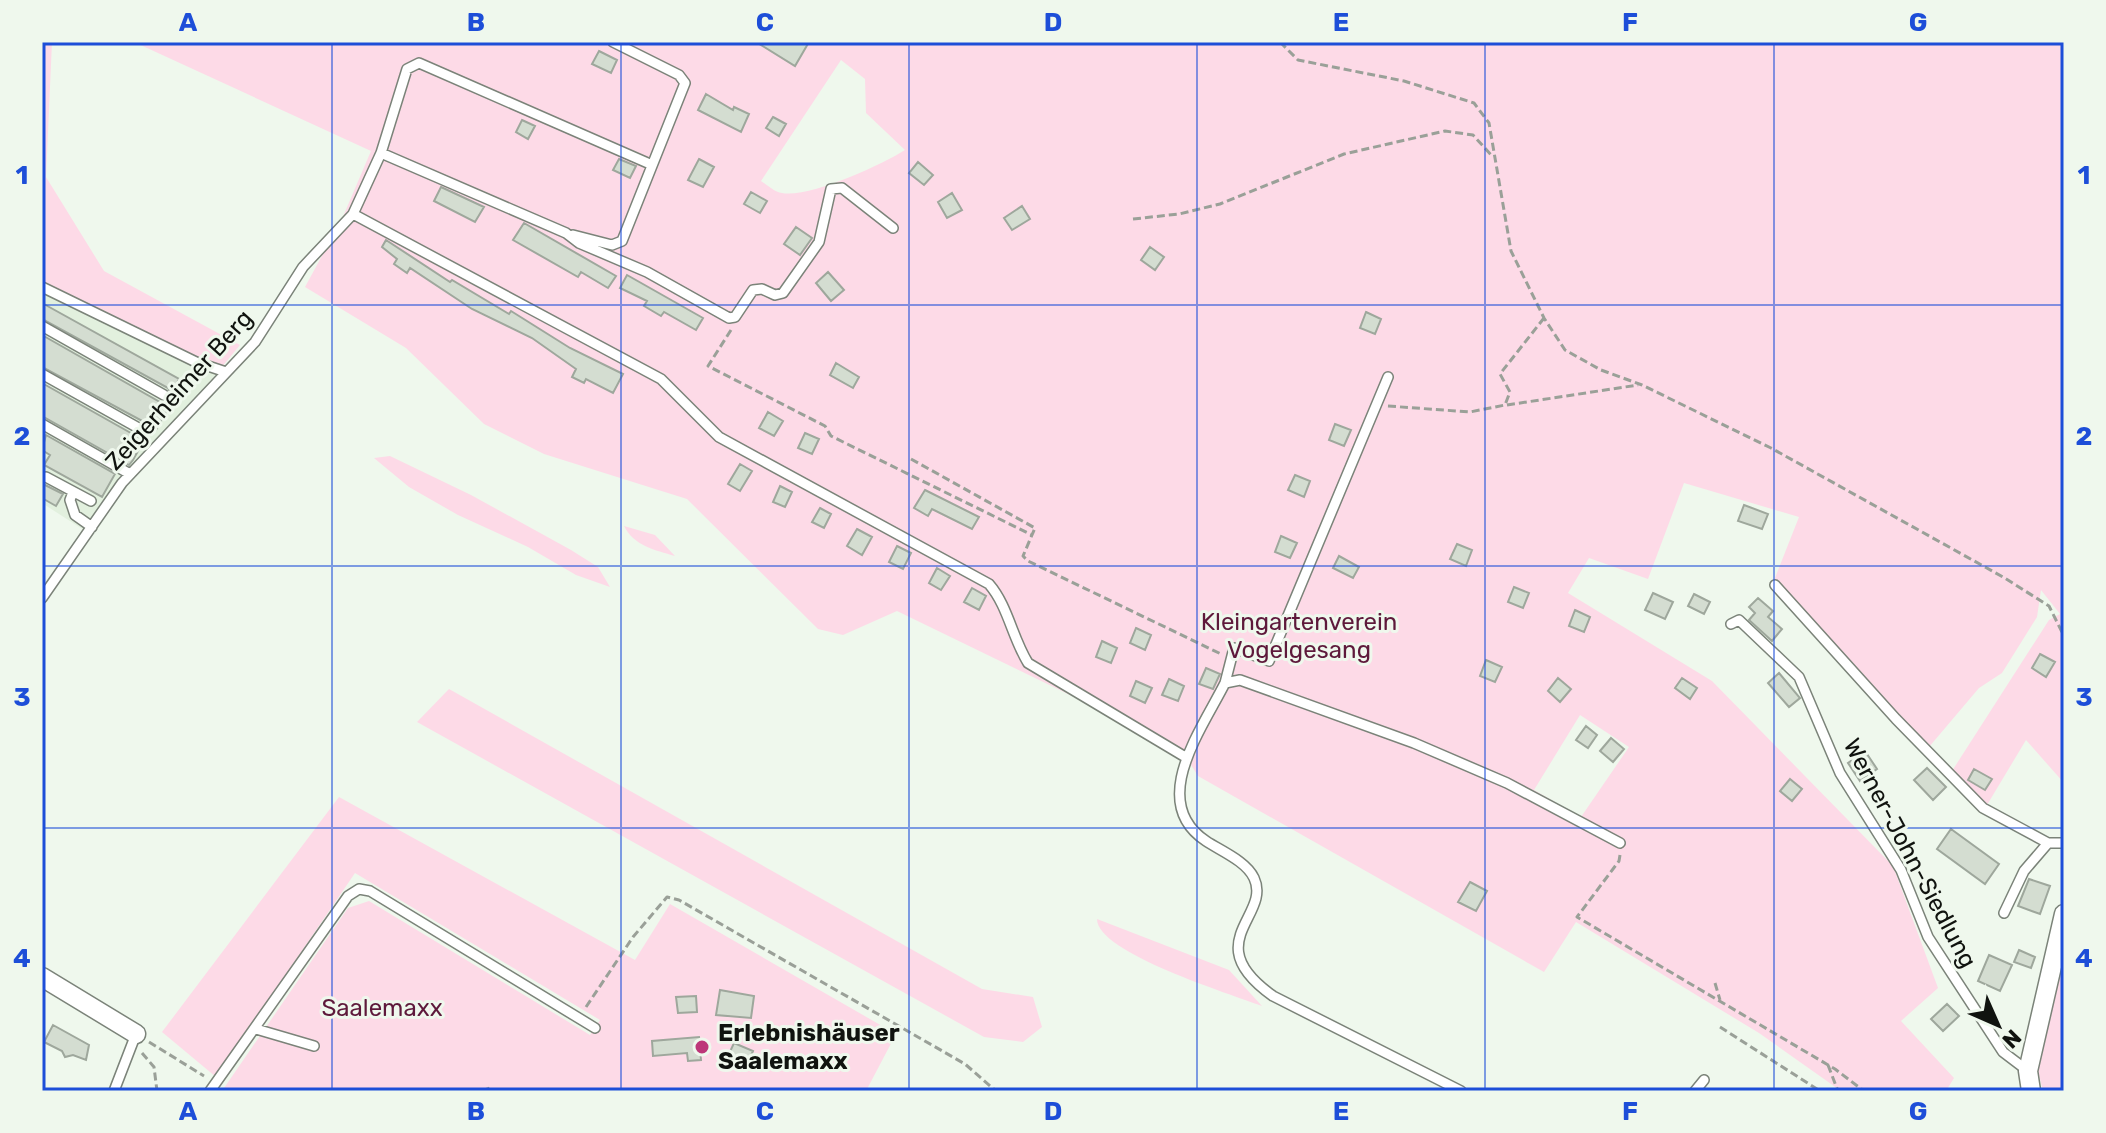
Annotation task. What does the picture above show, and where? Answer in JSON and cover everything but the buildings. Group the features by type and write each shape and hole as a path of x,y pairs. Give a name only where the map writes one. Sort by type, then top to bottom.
{"street":[{"path":"2031,1091 2028,1071 2064,914"},
{"path":"42,977 136,1034"}],"lane":[{"path":"381,153 566,233 612,245 622,241 650,164 685,83 679,75 613,42"},
{"name":"Zeigerheimer Berg","path":"42,598 130,474 255,342 303,267 353,214 381,153 407,69 419,63 650,164"},
{"path":"566,233 579,243 647,272 729,318 735,317 753,290 762,289 775,295 783,293 819,242 831,189 842,188 893,228"},
{"path":"353,214 661,379 719,437 989,584 1001,599 1012,637 1028,663 1187,758"},
{"path":"42,287 196,362 226,372"},
{"path":"42,326 164,395"},
{"path":"42,374 142,430"},
{"path":"1388,377 1269,661 1234,648 1225,683 1187,758 1178,784 1182,816 1199,836 1245,867 1255,880 1255,896 1240,935 1239,961 1250,980 1273,996 1461,1091"},
{"path":"42,424 130,474"},
{"path":"46,477 91,501"},
{"path":"73,492 70,500 75,515 92,527"},
{"path":"1775,585 1983,808 2048,843 2064,843"},
{"name":"Werner-John-Siedlung","path":"1731,624 1739,620 1799,677 1840,773 1901,870 1928,937 2003,1052 2028,1071"},
{"path":"1225,683 1240,680 1414,743 1507,783 1620,843"},
{"path":"2004,913 2024,871 2048,843"},
{"path":"208,1086 256,1029 348,896 359,889 370,891 595,1028"},
{"path":"256,1029 314,1046"},
{"path":"114,1091 136,1034"},
{"path":"1695,1091 1704,1080"}],"path":[{"path":"1280,42 1298,60 1404,81 1474,103 1489,123 1511,251 1544,318 1565,350 1601,370 1642,385 1771,448 2003,577 2049,606 2064,636"},
{"path":"1133,219 1179,214 1220,204 1344,154 1445,131 1473,135 1493,157"},
{"path":"729,318 731,329 708,366 825,426 831,436 1032,535"},
{"path":"1505,405 1510,392 1500,374 1544,318"},
{"path":"1376,405 1436,412 1470,412 1642,385"},
{"path":"911,459 1035,528 1023,556 1028,561 1232,659"},
{"path":"1620,843 1619,861 1577,917 1828,1065 1864,1091"},
{"path":"576,1017 591,1003 633,937 667,897 679,900 965,1064 996,1091"},
{"path":"1715,983 1720,1000"},
{"path":"1720,1027 1820,1091"},
{"path":"136,1034 195,1069 208,1086"},
{"path":"136,1034 140,1052 154,1067 157,1091"},
{"path":"1828,1065 1838,1091"},
{"path":"482,1091 491,1090"}],"shaded area":[{"path":"42,283 216,374 121,483 87,532 42,503"}],"green space":[{"path":"42,42 52,42 46,177 104,271 240,345 216,374 42,283"},
{"name":"Kleingartenverein Vogelgesang","path":"134,42 2064,42 2064,783 2026,740 1987,805 1952,771 2049,620 2060,614 2041,590 2037,617 2002,673 1979,688 1929,747 1771,588 1799,517 1684,483 1648,579 1589,558 1568,593 1712,681 1893,866 1938,988 1901,1021 1954,1078 1946,1091 1841,1091 1759,1033 1576,922 1544,972 1198,776 1181,749 897,611 843,635 818,629 687,499 544,454 484,424 406,348 305,287 342,219 371,151","holes":["841,60 865,79 866,113 905,150 827,186 794,193 777,191 761,181","1580,715 1629,747 1581,817 1534,790"]},
{"path":"390,456 471,495 571,550 598,567 610,587 576,575 409,487 374,458"},
{"path":"624,526 655,535 675,556 639,543"},
{"path":"449,689 982,989 1033,997 1042,1027 1023,1042 984,1037 417,722"},
{"name":"Saalemaxx","path":"339,797 635,960 670,904 896,1034 866,1091 222,1091 348,908 369,901 590,1035 600,1020 355,873 216,1077 162,1032"},
{"path":"1097,919 1229,970 1262,1006 1141,958 1103,932"},
{"path":"2064,943 2064,1091 2043,1091 2036,1063"}],"place":[{"name":"Erlebnishäuser Saalemaxx","path":"702,1047"}]}
